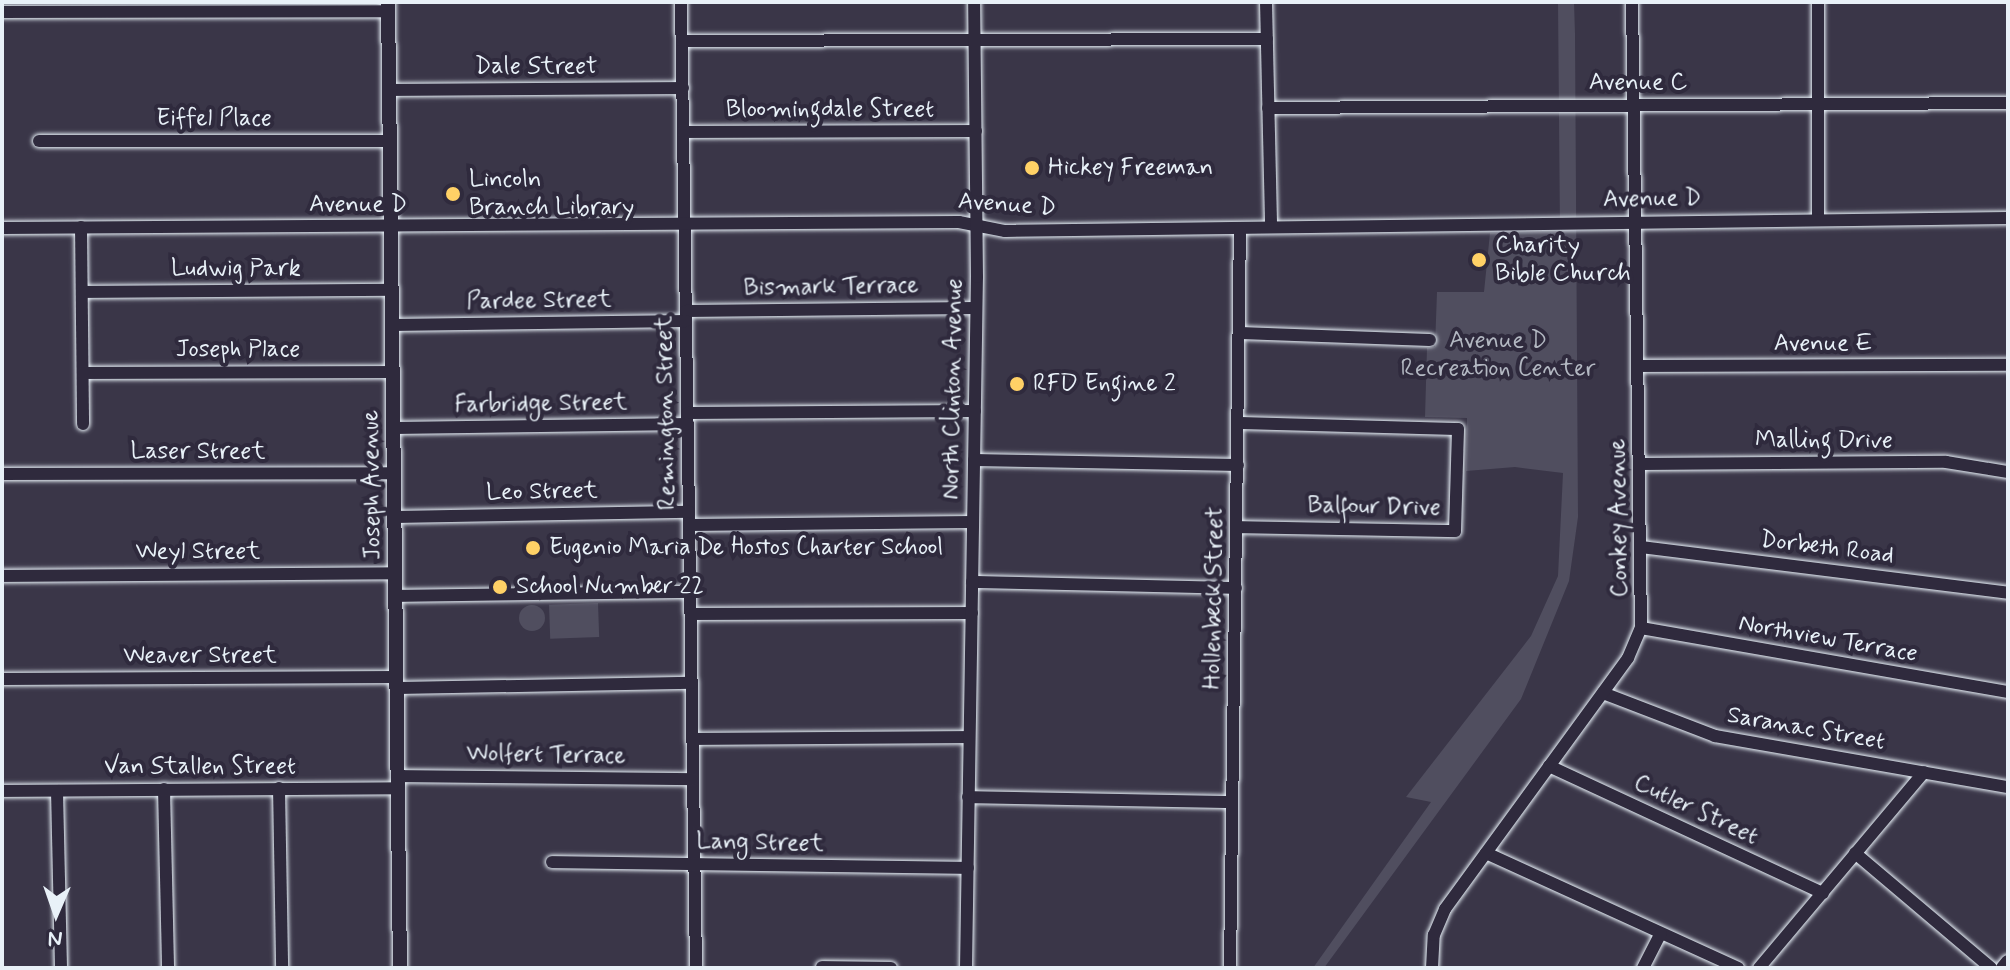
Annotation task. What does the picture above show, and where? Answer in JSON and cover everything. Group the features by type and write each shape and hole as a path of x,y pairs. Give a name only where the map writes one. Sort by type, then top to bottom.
{"main road":[{"name":"Joseph Avenue","path":"388,7 400,968"},
{"path":"2003,968 2008,962"}],"street":[{"name":"Remington Street","path":"681,2 696,968"},
{"name":"North Clinton Avenue","path":"966,968 977,226 974,2"},
{"path":"1266,2 1271,225"},
{"name":"Conkey Avenue","path":"1432,968 1438,921 1603,693 1641,628 1632,2"},
{"path":"1818,2 1818,219"},
{"path":"2,12 388,7"},
{"path":"682,41 1267,39"},
{"name":"Dale Street","path":"389,90 683,88"},
{"name":"Avenue C","path":"1268,108 2008,103"},
{"name":"Bloomingdale Street","path":"683,132 976,131"},
{"name":"Eiffel Place","path":"39,141 390,141"},
{"name":"Avenue D","path":"2,228 685,225 977,226 999,231 1271,225 2008,218"},
{"path":"81,227 83,424"},
{"name":"Hollenbeck Street","path":"1230,968 1240,228"},
{"name":"Ludwig Park","path":"82,292 391,290"},
{"name":"Bismark Terrace","path":"686,316 976,308"},
{"name":"Pardee Street","path":"392,325 686,316"},
{"path":"1240,333 1430,340"},
{"name":"Avenue E","path":"1638,366 2008,365"},
{"name":"Joseph Place","path":"83,373 393,372"},
{"name":"Farbridge Street","path":"394,428 975,411"},
{"name":"Balfour Drive","path":"1237,527 1455,531 1458,429 1238,423"},
{"path":"974,460 1238,465"},
{"name":"Malling Drive","path":"1640,464 1946,462 2008,472"},
{"name":"Laser Street","path":"2,474 394,473"},
{"name":"Leo Street","path":"395,517 973,522"},
{"name":"Dorbeth Road","path":"1641,547 2008,593"},
{"name":"Weyl Street","path":"2,576 395,573"},
{"path":"972,582 1236,588"},
{"path":"396,596 690,592"},
{"path":"691,614 972,613"},
{"name":"Northview Terrace","path":"1641,628 2008,692"},
{"name":"Weaver Street","path":"2,679 692,683"},
{"name":"Saranac Street","path":"1603,693 1715,736 2008,787"},
{"path":"693,739 969,737"},
{"name":"Cutler Street","path":"1549,766 1823,893"},
{"path":"1759,968 1924,772"},
{"name":"Wolfert Terrace","path":"399,782 693,779"},
{"name":"Van Stallen Street","path":"2,791 279,788 399,782"},
{"path":"279,788 282,968"},
{"path":"164,789 168,968"},
{"path":"57,791 61,968"},
{"path":"968,797 1232,802"},
{"path":"1486,853 1738,968"},
{"path":"1855,853 1991,968"},
{"name":"Lang Street","path":"552,862 968,868"},
{"path":"1643,968 1661,933"},
{"path":"822,967 891,968"}],"green space":[{"name":"Avenue D Recreation Center","path":"1558,2 1574,2 1575,34 1578,517 1569,581 1521,699 1324,968 1313,968 1431,802 1406,797 1531,636 1558,576 1563,473 1515,467 1466,471 1467,418 1425,417 1427,348 1435,347 1437,292 1484,292 1490,233 1560,232"},
{"path":"598,603 599,637 550,639 549,605"},
{"path":"532,605 541,609 545,618 541,627 532,631 523,627 519,618 523,609"}],"place":[{"name":"Hickey Freeman","path":"1032,168"},
{"name":"Lincoln Branch Library","path":"453,194"},
{"name":"Charity Bible Church","path":"1479,260"},
{"name":"RFD Engine 2","path":"1017,384"},
{"name":"Eugenio Maria De Hostos Charter School","path":"533,548"},
{"name":"School Number 22","path":"500,587"}]}
